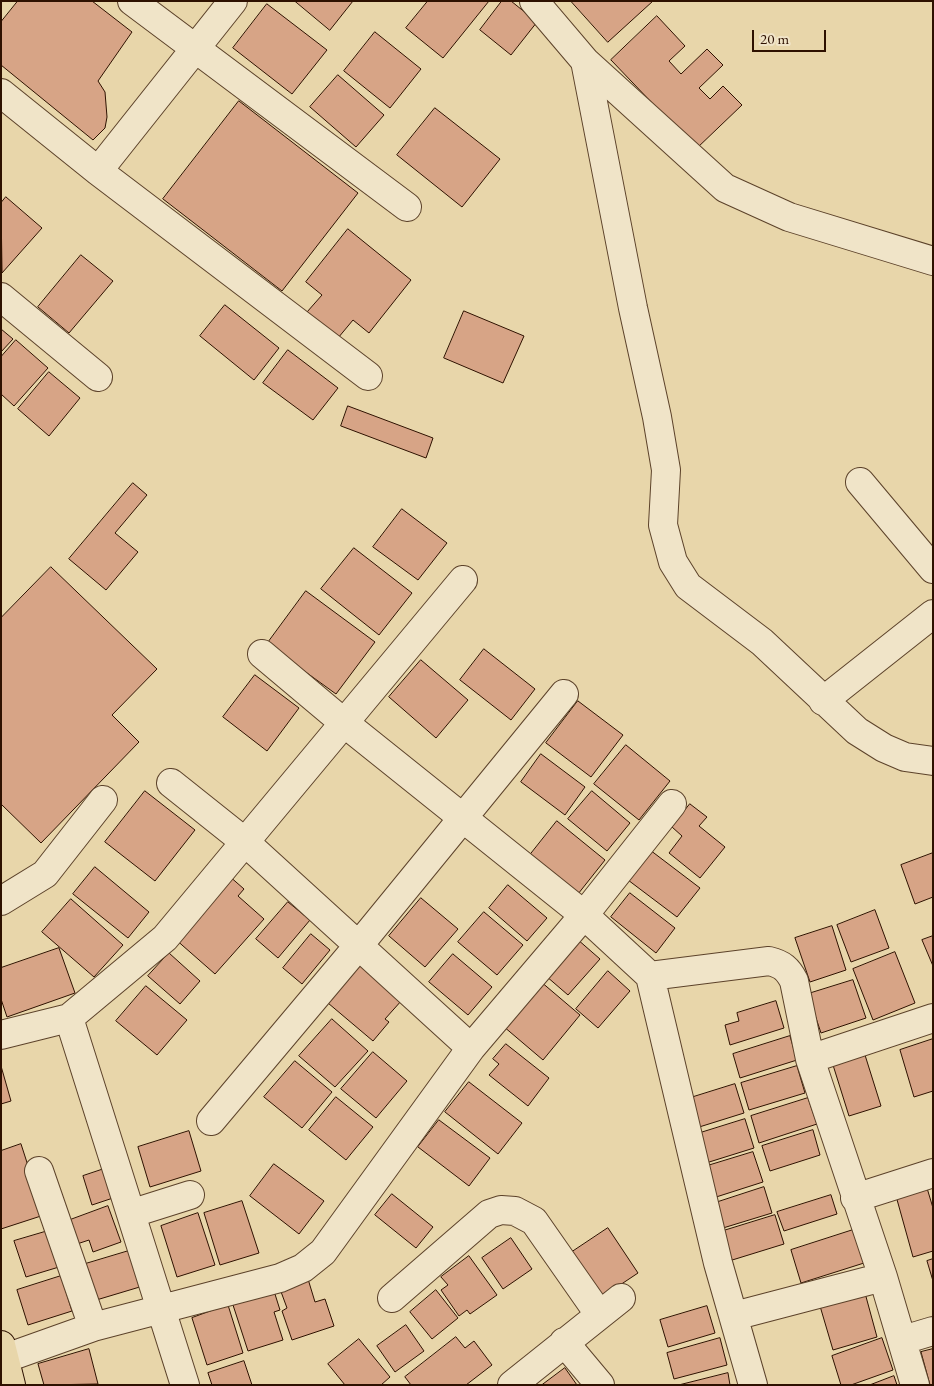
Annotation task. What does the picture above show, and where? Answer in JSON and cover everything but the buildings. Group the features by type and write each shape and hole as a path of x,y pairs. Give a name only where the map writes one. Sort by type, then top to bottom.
{"main road":[{"path":"4,1352 11,1385"}],"street":[{"path":"132,1 407,207"},
{"path":"98,171 234,1"},
{"path":"534,1 584,61 725,188 789,217 933,261"},
{"path":"584,61 632,308 657,417 664,461 663,525 673,562 688,586 762,642 858,731 884,748 905,757 933,761"},
{"path":"1,93 98,171 368,376"},
{"path":"1,297 98,377"},
{"path":"860,482 933,569"},
{"path":"1,1035 69,1018 166,938 343,722 463,580"},
{"path":"824,700 933,614"},
{"path":"262,654 462,819 584,915 645,972 718,1263 753,1385"},
{"path":"211,1121 359,945 564,694"},
{"path":"171,783 245,842 472,1048"},
{"path":"1,900 45,874 103,800"},
{"path":"4,1352 280,1278 303,1268 323,1252 472,1048 584,915 672,804"},
{"path":"645,972 769,961 781,964 794,981 810,1060 883,1277 916,1385"},
{"path":"69,1018 133,1213 185,1385"},
{"path":"810,1060 933,1018"},
{"path":"39,1170 92,1327"},
{"path":"855,1198 933,1174"},
{"path":"133,1213 190,1195"},
{"path":"392,1298 489,1214 501,1210 515,1211 534,1221 599,1314"},
{"path":"734,1316 883,1277"},
{"path":"512,1385 621,1298"},
{"path":"903,1340 933,1331"},
{"path":"564,1342 600,1385"}]}
